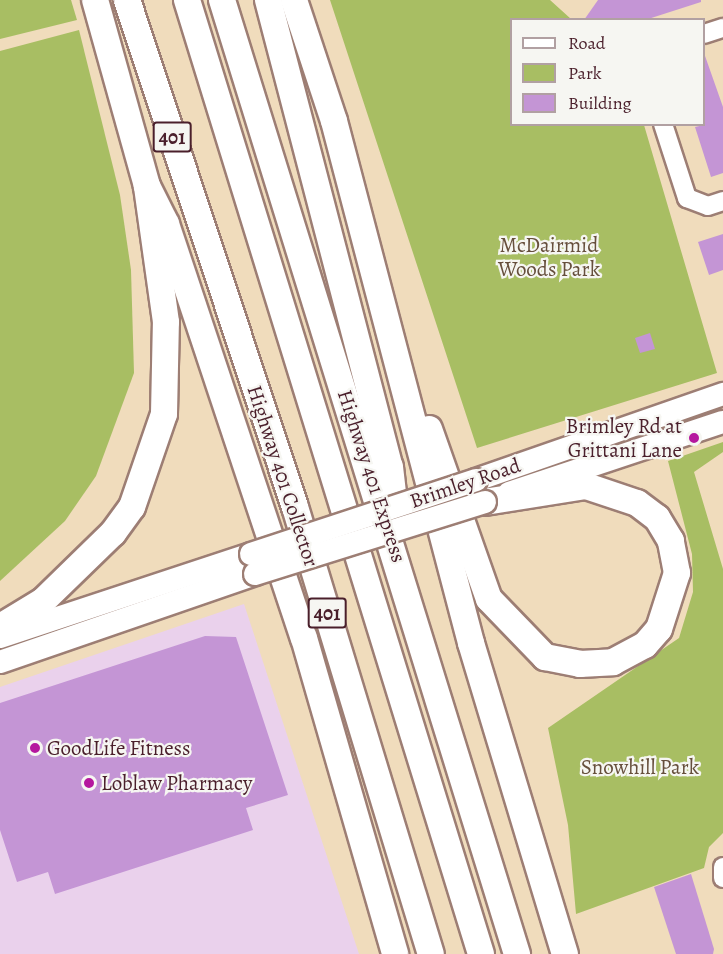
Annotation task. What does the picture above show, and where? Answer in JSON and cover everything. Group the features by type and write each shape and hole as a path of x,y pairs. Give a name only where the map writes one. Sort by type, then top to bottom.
{"highway":[{"path":"0,627 81,568 132,507 151,462 167,369 147,186 95,0"},
{"name":"Highway 401 Collector","path":"127,0 295,507 431,954"},
{"path":"169,0 215,95"},
{"name":"Highway 401 Express","path":"187,0 481,954"},
{"name":"Highway 401 Express","path":"222,0 402,570 517,954"},
{"path":"268,0 390,467 402,570"},
{"path":"294,0 334,121 471,643 565,954"},
{"path":"147,186 166,224 300,627 395,954"},
{"path":"400,373 430,431 489,599 514,629 545,657 580,664 613,662 645,645 659,629 677,573 671,541 657,518 637,503 586,486 480,491"}],"main road":[{"name":"Brimley Road","path":"480,491 723,394"},
{"name":"Brimley Road","path":"0,637 253,564 480,491 723,422"},
{"name":"Brimley Road","path":"0,662 253,564"}],"street":[{"path":"705,34 723,28"},
{"path":"664,126 687,198 708,206 723,201"},
{"path":"723,867 723,878"}],"shaded area":[{"path":"244,604 359,954 0,954 0,687"}],"green space":[{"path":"0,0 71,0 77,20 0,39"},
{"name":"McDairmid Woods Park","path":"330,0 550,0 570,18 510,18 510,126 644,126 717,373 477,448"},
{"path":"79,30 120,195 131,270 134,373 96,476 65,521 0,581 0,51"},
{"name":"Snowhill Park","path":"723,442 723,452 694,472 723,569 723,833 709,847 704,868 576,914 568,825 548,728 679,638 693,592 692,554 668,461"}],"building":[{"path":"598,0 701,0 701,2 651,18 585,18"},
{"path":"705,56 723,107 723,173 711,177 695,127 705,126"},
{"path":"723,234 723,270 709,275 698,242"},
{"path":"650,333 655,349 640,353 635,338"},
{"path":"205,636 236,637 288,795 246,808 253,830 55,894 48,872 17,882 0,830 0,703"},
{"path":"691,874 714,949 713,954 676,954 654,887"}],"place":[{"name":"Brimley Rd at Grittani Lane","path":"694,438"},
{"name":"GoodLife Fitness","path":"35,748"},
{"name":"Loblaw Pharmacy","path":"89,783"}]}
